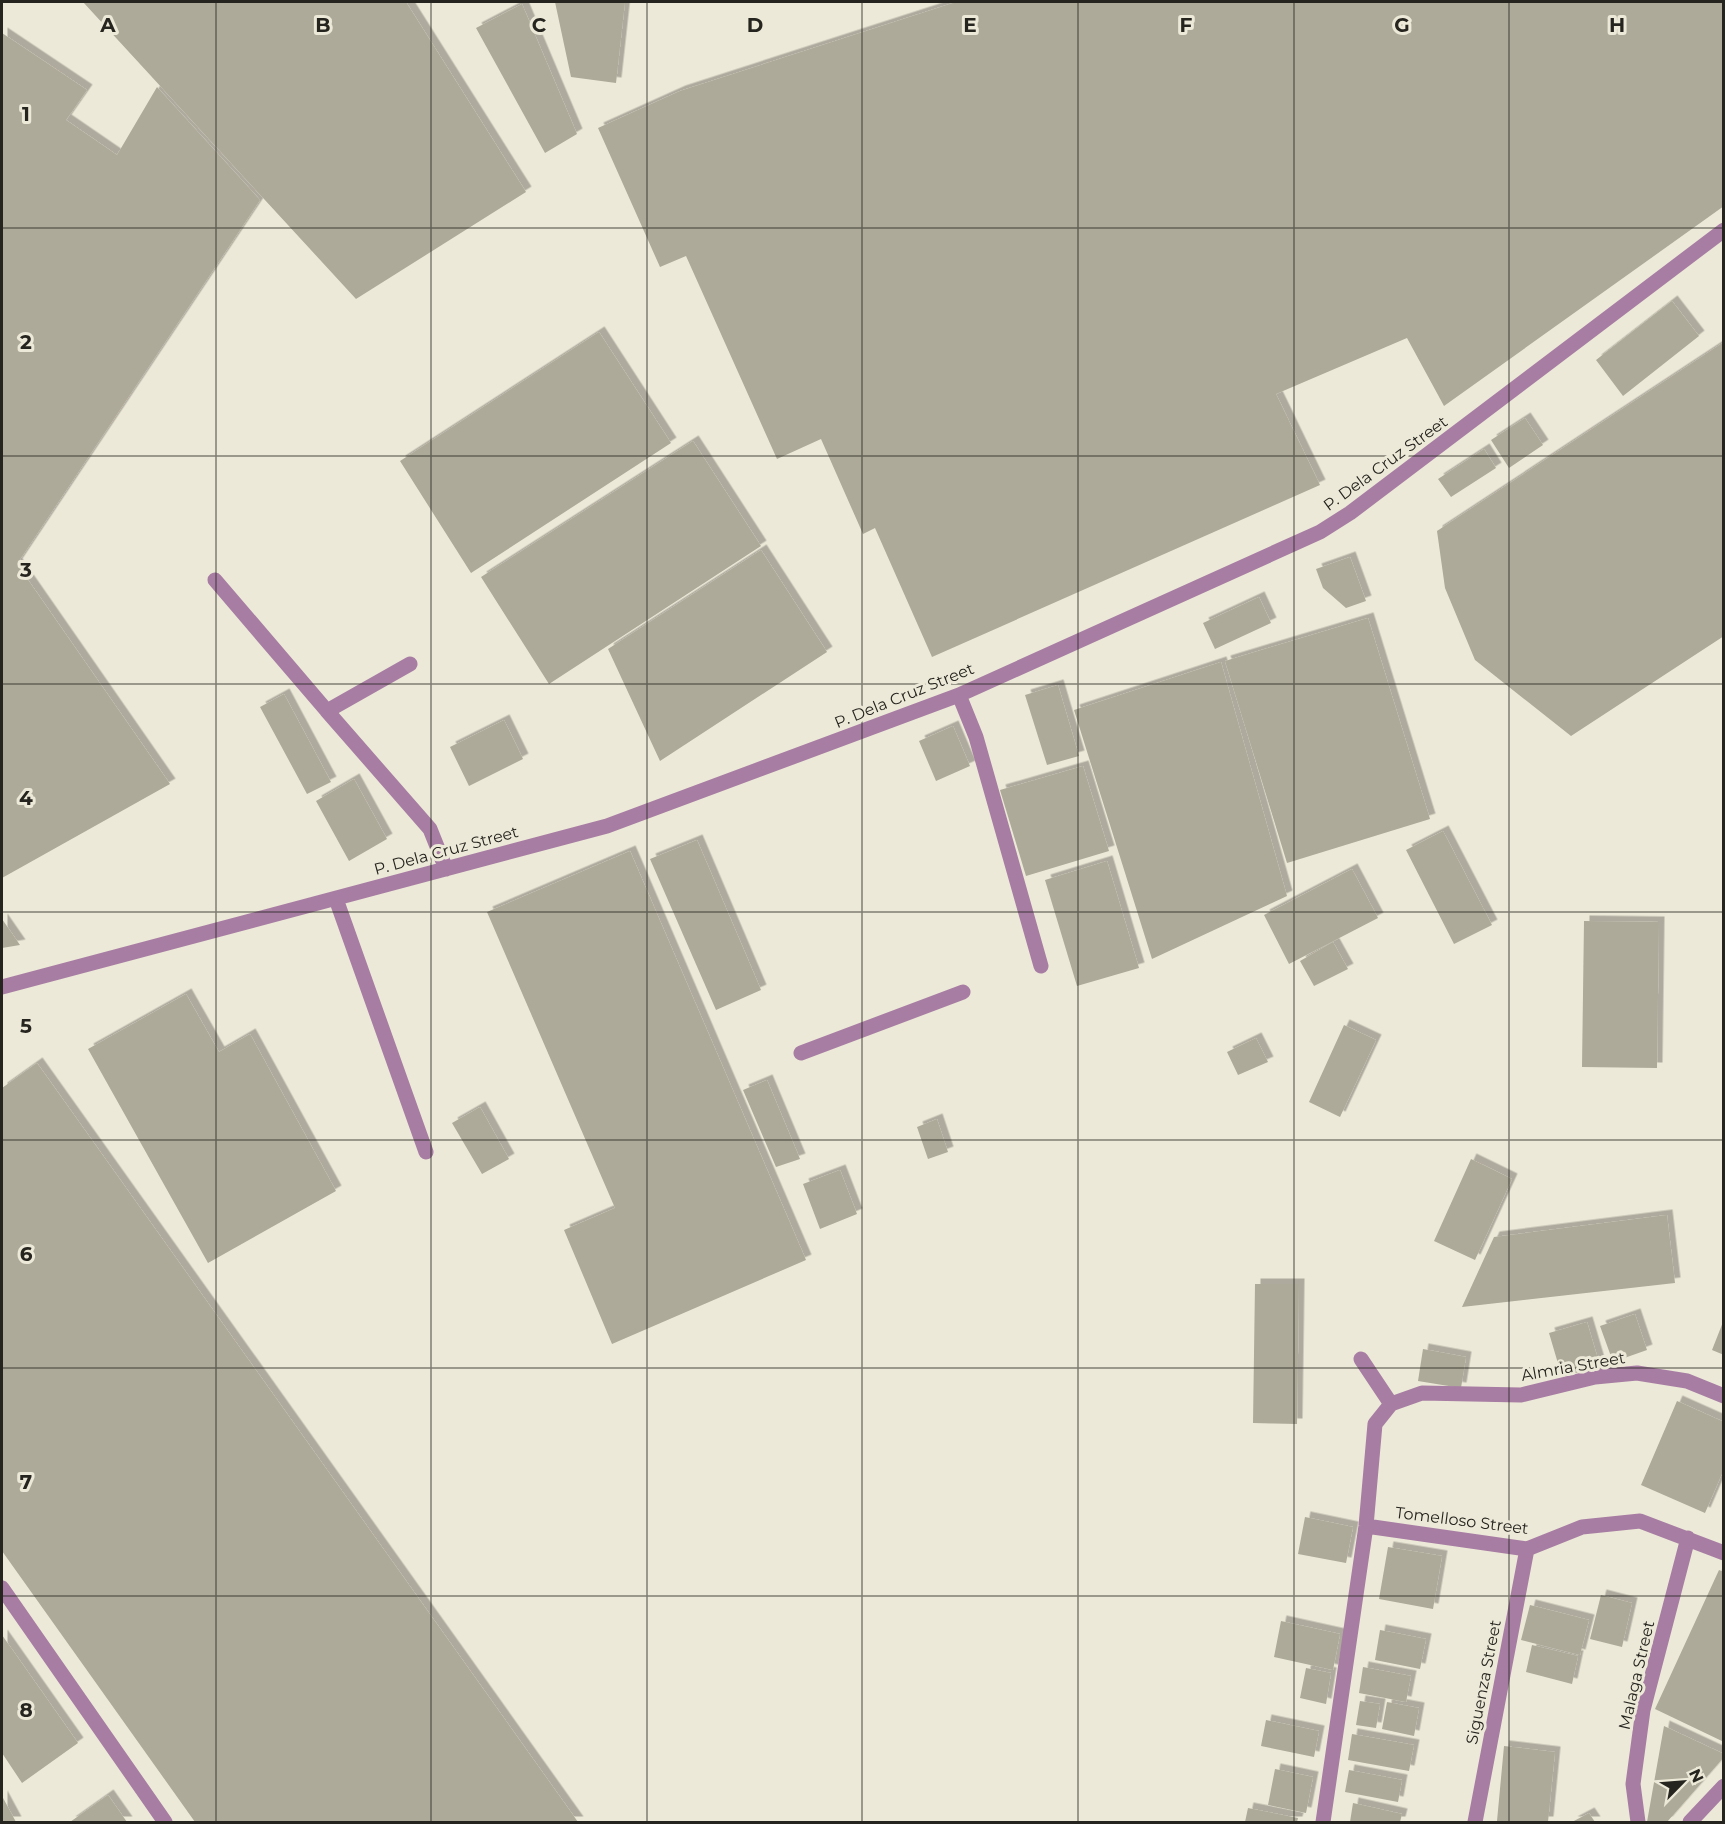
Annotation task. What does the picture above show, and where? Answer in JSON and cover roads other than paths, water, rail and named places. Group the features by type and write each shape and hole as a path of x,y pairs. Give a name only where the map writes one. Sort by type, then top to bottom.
{"street":[{"name":"P. Dela Cruz Street","path":"2,987 607,826 959,695 1320,532 1350,513 1724,230"},
{"path":"215,580 430,829 446,869"},
{"path":"327,711 411,664"},
{"path":"959,695 976,737 1041,966"},
{"path":"336,899 426,1152"},
{"path":"801,1053 963,992"},
{"path":"1323,1822 1366,1526 1375,1424 1391,1404 1361,1359"},
{"name":"Almria Street","path":"1391,1404 1422,1393 1521,1395 1595,1377 1637,1373 1688,1381 1724,1396"},
{"name":"Tomelloso Street","path":"1366,1526 1527,1549 1582,1527 1640,1521 1724,1553"},
{"name":"Malaga Street","path":"1638,1822 1633,1784 1643,1710 1688,1538"},
{"name":"Siguenza Street","path":"1474,1822 1527,1549"},
{"path":"2,1588 165,1822"},
{"path":"1690,1822 1724,1786"}]}
